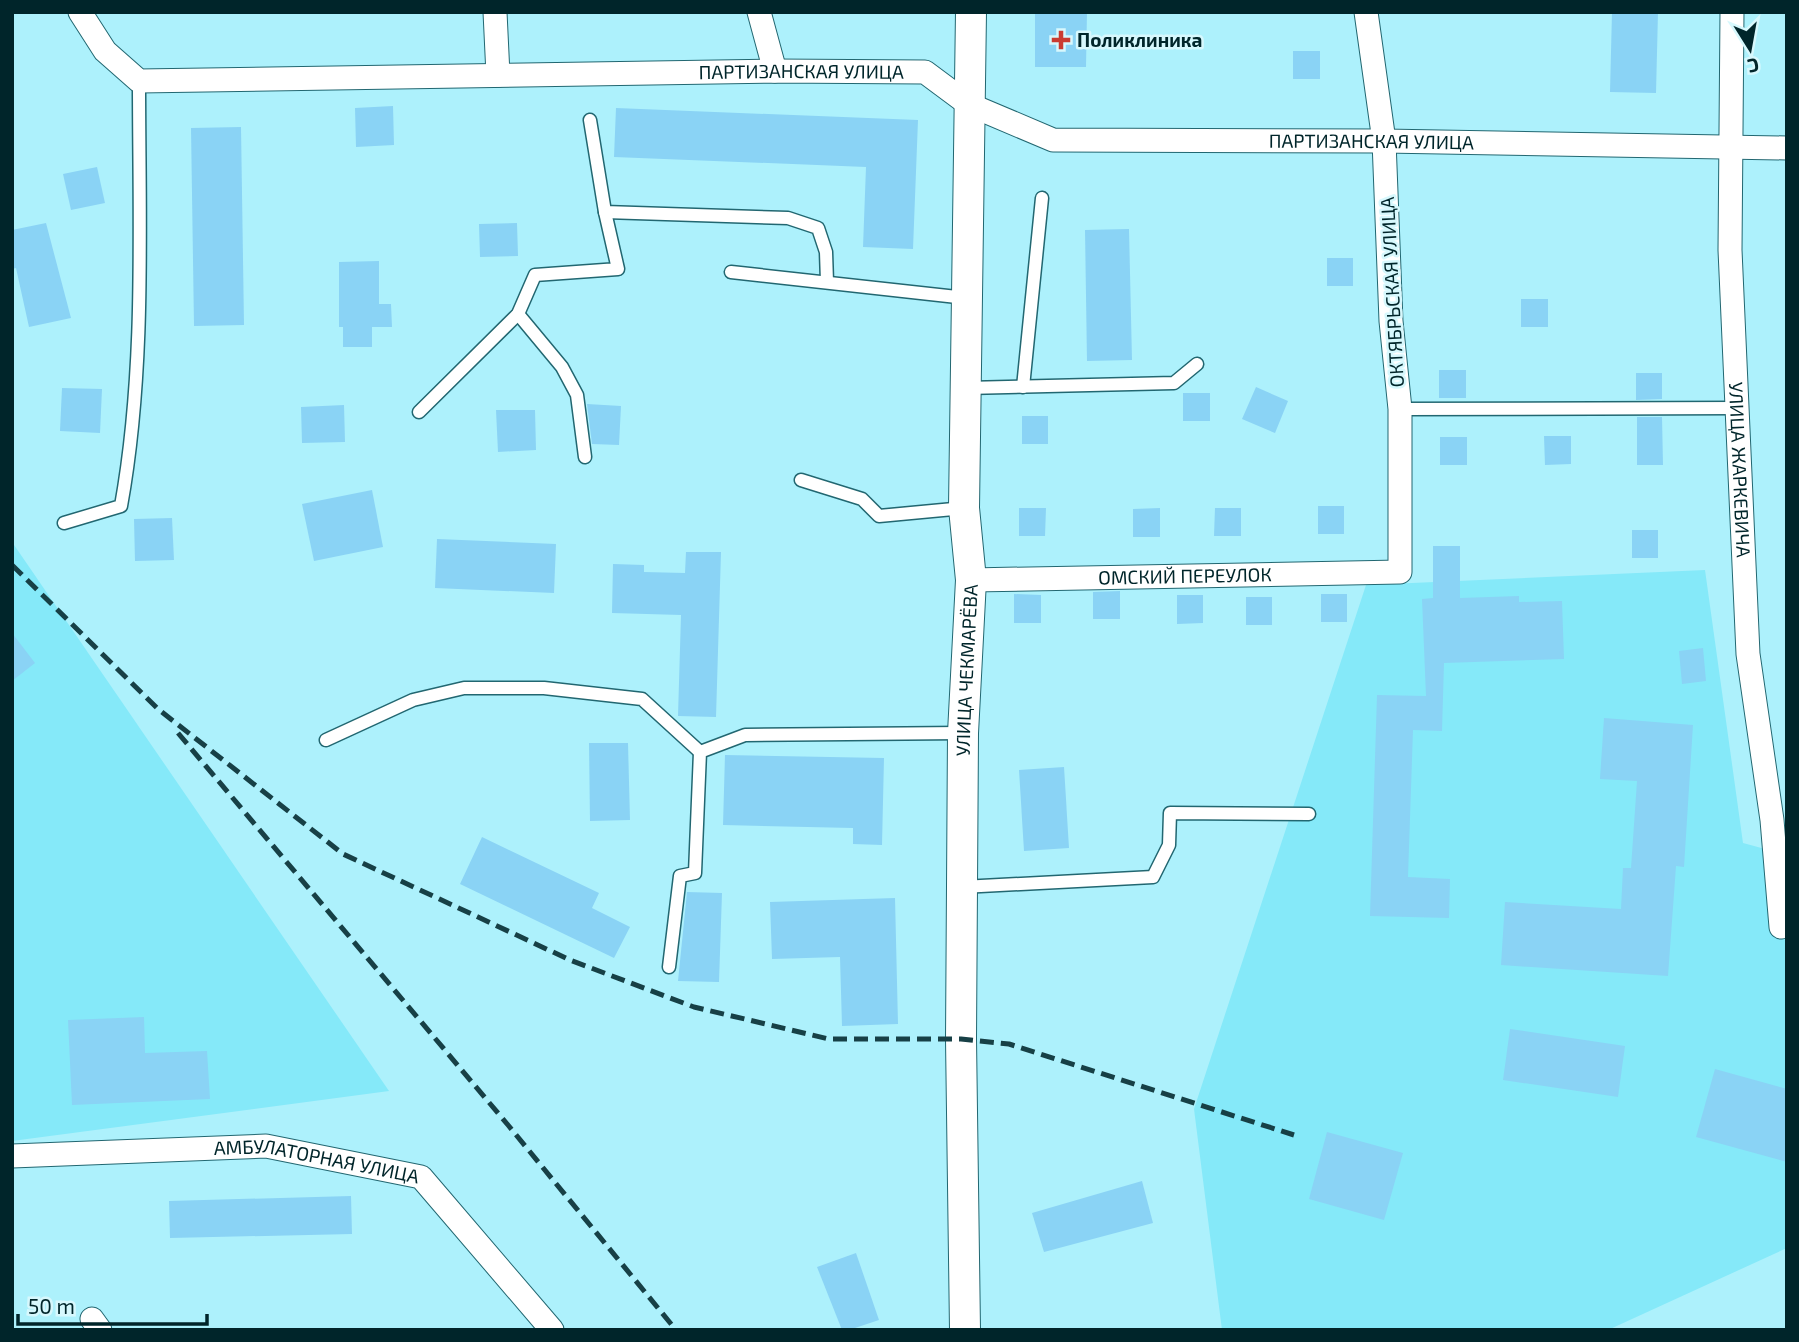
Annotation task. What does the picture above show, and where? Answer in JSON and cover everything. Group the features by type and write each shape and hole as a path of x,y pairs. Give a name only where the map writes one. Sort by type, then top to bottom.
{"street":[{"path":"80,12 105,51 139,81"},
{"path":"495,12 498,75"},
{"path":"758,12 775,71"},
{"name":"УЛИЦА ЧЕКМАРЁВА","path":"965,1330 961,1039 963,733 971,580 964,508 971,12"},
{"name":"ОКТЯБРЬСКАЯ УЛИЦА","path":"1366,12 1384,141 1391,321 1400,409 1400,572"},
{"name":"УЛИЦА ЖАРКЕВИЧА","path":"1732,12 1730,250 1748,654 1772,820 1781,927"},
{"name":"ПАРТИЗАНСКАЯ УЛИЦА","path":"139,81 775,71 925,72 968,104 1053,140 1384,141 1787,148"},
{"name":"ОМСКИЙ ПЕРЕУЛОК","path":"971,580 1400,572"},
{"name":"АМБУЛАТОРНАЯ УЛИЦА","path":"12,1156 267,1146 421,1177 552,1330"}],"lane":[{"path":"64,523 121,506 130,457 139,293 139,81"},
{"path":"419,412 518,314 535,275 618,269 590,120"},
{"path":"1023,387 1042,198"},
{"path":"606,212 788,218 818,228 825,252 828,282"},
{"path":"731,272 966,298"},
{"path":"518,314 562,367 577,395 585,457"},
{"path":"965,387 1174,383 1197,364"},
{"path":"1400,409 1737,408"},
{"path":"801,480 862,499 879,516 964,508"},
{"path":"326,740 413,700 464,688 544,688 642,698 700,752 695,873 680,876 668,967"},
{"path":"700,752 746,735 963,733"},
{"path":"962,887 1153,877 1169,845 1170,813 1309,814"}],"shaded area":[{"path":"12,542 389,1091 12,1141"},
{"path":"1705,570 1743,843 1787,855 1787,1248 1608,1330 1222,1330 1194,1109 1366,585"}],"building":[{"name":"Поликлиника","path":"1035,12 1087,12 1086,67 1035,67"},
{"path":"1612,12 1658,12 1656,93 1610,92"},
{"path":"1293,51 1320,51 1320,79 1293,79"},
{"path":"393,106 394,145 356,147 355,108"},
{"path":"616,108 918,120 913,249 863,247 866,167 614,157"},
{"path":"241,127 244,325 194,326 191,128"},
{"path":"97,167 105,203 71,210 63,174"},
{"path":"46,223 71,318 29,327 16,268 12,269 12,230"},
{"path":"517,223 518,256 480,257 479,224"},
{"path":"1129,229 1132,360 1087,361 1085,230"},
{"path":"1327,258 1353,258 1353,286 1327,286"},
{"path":"379,261 379,304 391,304 392,327 372,327 372,347 343,347 343,327 339,327 339,262"},
{"path":"1521,299 1548,299 1548,327 1521,327"},
{"path":"1439,370 1466,370 1466,398 1439,398"},
{"path":"1636,373 1662,373 1662,399 1636,400"},
{"path":"1256,387 1288,401 1275,433 1242,419"},
{"path":"62,388 102,389 100,433 60,431"},
{"path":"1183,393 1210,393 1210,421 1183,421"},
{"path":"587,404 621,406 619,445 592,444"},
{"path":"344,405 345,442 302,443 301,407"},
{"path":"496,410 535,410 536,450 498,452"},
{"path":"1022,416 1048,416 1048,444 1022,444"},
{"path":"1637,417 1662,417 1663,465 1637,465"},
{"path":"1544,436 1571,436 1571,464 1545,465"},
{"path":"1440,437 1467,437 1467,465 1440,465"},
{"path":"372,490 383,547 314,561 302,504"},
{"path":"1318,506 1344,506 1344,534 1318,534"},
{"path":"1019,508 1046,508 1045,536 1019,536"},
{"path":"1160,508 1160,537 1133,537 1133,509"},
{"path":"1215,508 1241,508 1241,536 1214,536"},
{"path":"172,518 174,560 135,561 134,519"},
{"path":"1632,530 1658,530 1658,558 1632,558"},
{"path":"437,539 556,544 554,593 435,588"},
{"path":"1433,546 1460,546 1460,598 1519,596 1519,602 1562,601 1564,659 1444,663 1442,731 1413,730 1408,877 1450,879 1449,918 1370,916 1377,695 1426,696 1422,599 1433,598"},
{"path":"686,552 721,552 716,717 678,716 681,615 612,613 613,564 644,565 644,572 685,573"},
{"path":"1120,591 1120,619 1093,619 1093,592"},
{"path":"1014,594 1041,595 1041,623 1014,623"},
{"path":"1321,594 1347,594 1347,622 1321,622"},
{"path":"1177,595 1203,595 1203,623 1177,624"},
{"path":"1246,597 1272,597 1272,625 1246,625"},
{"path":"12,633 35,663 12,681"},
{"path":"1703,648 1706,681 1682,684 1679,651"},
{"path":"1604,718 1693,725 1684,867 1676,866 1668,976 1501,965 1505,902 1621,909 1623,868 1631,868 1637,781 1600,779"},
{"path":"589,743 628,743 630,820 590,821"},
{"path":"725,755 884,758 882,845 853,844 853,828 723,825"},
{"path":"1064,767 1069,848 1024,851 1019,770"},
{"path":"482,837 599,893 592,908 630,927 614,958 460,884"},
{"path":"687,892 722,893 719,982 678,981"},
{"path":"895,898 898,1024 842,1026 840,957 772,959 770,902"},
{"path":"144,1017 145,1053 207,1051 210,1099 72,1105 68,1020"},
{"path":"1510,1029 1625,1046 1618,1097 1503,1080"},
{"path":"1715,1069 1787,1089 1787,1162 1696,1137"},
{"path":"1327,1132 1403,1153 1384,1220 1309,1199"},
{"path":"1142,1181 1153,1223 1044,1252 1032,1213"},
{"path":"351,1196 352,1234 170,1238 169,1201"},
{"path":"856,1253 879,1320 842,1330 817,1267"}],"railway":[{"path":"12,565 158,709 343,854 570,960 694,1007 829,1039 961,1039 1009,1044 1294,1135"},
{"path":"178,733 508,1125 676,1330"}],"place":[{"name":"Поликлиника","path":"1061,40"}]}
